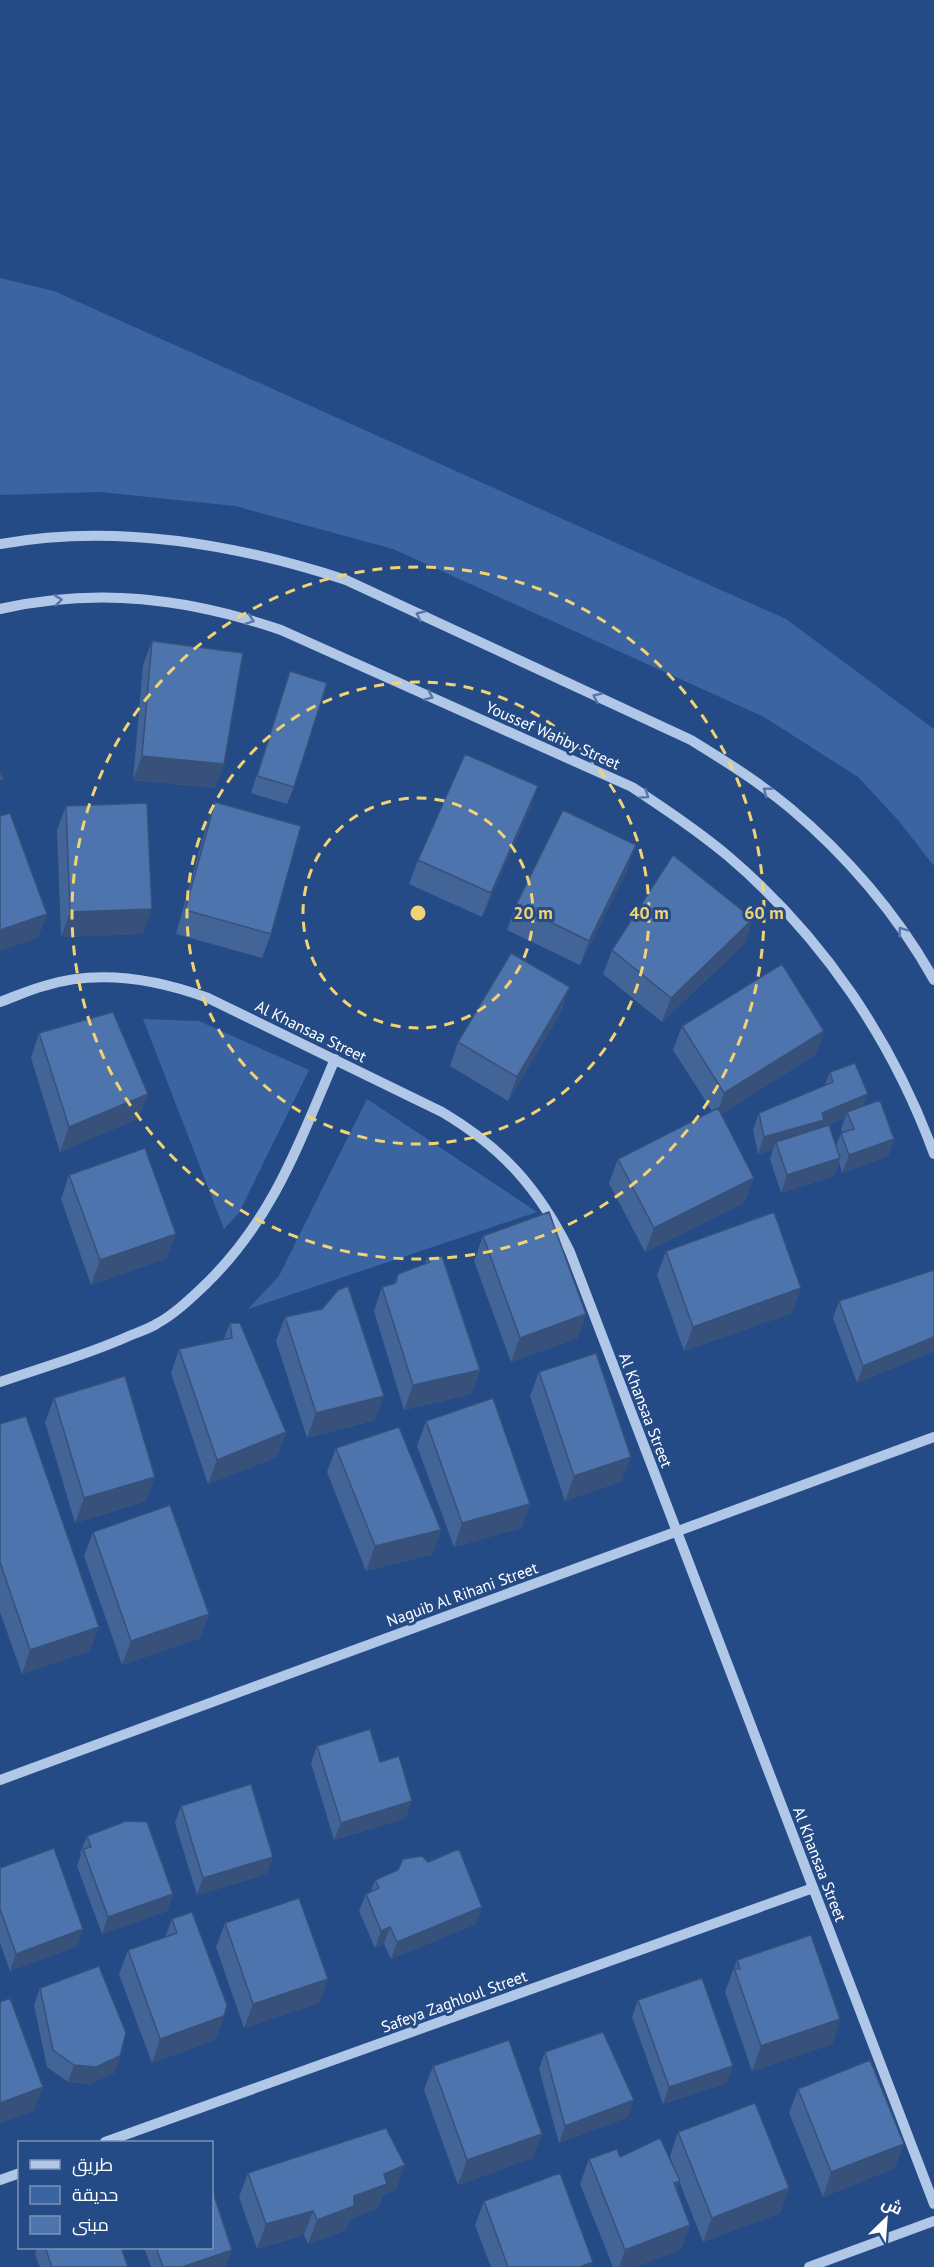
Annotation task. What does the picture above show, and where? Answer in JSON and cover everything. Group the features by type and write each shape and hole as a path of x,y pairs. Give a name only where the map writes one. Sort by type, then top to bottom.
{"street":[{"path":"0,544 69,537 129,537 200,543 243,550 295,563 346,580 680,735 741,772 789,807 833,847 873,891 904,933 934,980"},
{"name":"Youssef Wahby Street","path":"0,609 56,599 98,597 168,601 236,615 281,630 632,787 682,820 729,857 773,898 813,942 846,984 875,1028 901,1075 934,1154"},
{"name":"Al Khansaa Street","path":"0,1002 45,985 76,979 107,977 175,986 208,998 469,1127 515,1167 537,1194 570,1252 934,2204"},
{"path":"0,1382 106,1347 158,1323 199,1291 248,1236 285,1178 335,1059"},
{"name":"Naguib Al Rihani Street","path":"0,1779 934,1437"},
{"name":"Safeya Zaghloul Street","path":"108,2141 813,1888"},
{"path":"0,2180 18,2174"},
{"path":"809,2267 934,2221"}],"green space":[{"path":"0,278 54,291 786,619 934,729 934,866 898,820 858,777 764,717 393,549 235,506 100,492 0,495"},
{"path":"143,1019 199,1021 309,1070 239,1213 224,1229"},
{"path":"367,1099 537,1212 248,1309 279,1276"}],"building":[{"path":"152,641 243,653 224,764 142,756"},
{"path":"290,671 327,683 294,787 257,776"},
{"path":"465,754 538,786 491,893 418,860"},
{"path":"215,802 301,826 271,934 185,910"},
{"path":"147,803 152,909 70,912 66,806"},
{"path":"563,810 636,845 589,941 516,905"},
{"path":"10,813 47,914 0,930 0,816"},
{"path":"673,855 753,919 671,998 612,950"},
{"path":"511,953 570,987 517,1077 458,1042"},
{"path":"782,964 824,1031 724,1093 682,1026"},
{"path":"113,1012 148,1094 69,1127 39,1033"},
{"path":"855,1063 868,1094 822,1113 824,1120 764,1137 759,1113 833,1082 830,1072"},
{"path":"880,1100 894,1139 849,1155 841,1133 854,1129 847,1112"},
{"path":"718,1108 754,1178 654,1228 618,1159"},
{"path":"829,1125 840,1158 787,1175 776,1142"},
{"path":"145,1148 176,1234 100,1260 69,1175"},
{"path":"549,1212 586,1314 520,1338 483,1236"},
{"path":"774,1212 801,1288 693,1327 666,1251"},
{"path":"442,1256 480,1370 413,1385 382,1287 396,1283 398,1274 430,1262 427,1258"},
{"path":"934,1270 934,1337 863,1366 839,1301"},
{"path":"348,1286 384,1396 316,1413 285,1317 322,1309 338,1290"},
{"path":"230,1323 240,1323 286,1432 217,1460 179,1349 232,1338"},
{"path":"596,1353 631,1457 574,1476 539,1372"},
{"path":"125,1376 155,1477 84,1498 54,1398"},
{"path":"493,1398 530,1504 462,1523 426,1421"},
{"path":"26,1416 99,1627 30,1650 0,1562 0,1424"},
{"path":"399,1427 441,1530 375,1546 336,1448"},
{"path":"170,1505 209,1614 131,1641 93,1532"},
{"path":"370,1729 380,1762 399,1756 412,1801 341,1823 317,1746"},
{"path":"251,1784 273,1857 203,1878 181,1806"},
{"path":"126,1821 147,1822 173,1894 108,1917 83,1849 91,1847 87,1836"},
{"path":"54,1848 83,1929 16,1954 0,1909 0,1868"},
{"path":"459,1849 482,1907 397,1942 390,1927 381,1931 366,1894 379,1888 375,1880 398,1870 403,1859 422,1856 428,1862"},
{"path":"299,1898 328,1979 253,2004 225,1923"},
{"path":"192,1912 227,2005 224,2016 160,2039 128,1950 177,1933 172,1919"},
{"path":"811,1935 840,2019 761,2046 734,1968 740,1969 737,1960"},
{"path":"99,1966 126,2033 120,2056 96,2067 74,2065 53,2050 40,1988"},
{"path":"702,1978 733,2066 669,2087 638,2000"},
{"path":"10,1998 43,2087 0,2103 0,2002"},
{"path":"603,2032 634,2100 565,2126 545,2052"},
{"path":"509,2040 542,2134 467,2160 433,2066"},
{"path":"870,2060 904,2144 831,2172 798,2089"},
{"path":"755,2103 789,2188 712,2218 678,2132"},
{"path":"386,2128 405,2165 384,2174 387,2184 354,2196 354,2206 317,2220 313,2211 266,2224 248,2173"},
{"path":"660,2138 680,2181 674,2183 690,2225 625,2250 589,2159 617,2149 620,2157"},
{"path":"560,2173 593,2262 580,2267 508,2267 484,2201"},
{"path":"213,2192 232,2250 182,2267 163,2267 157,2249 213,2249"},
{"path":"46,2249 122,2249 128,2267 52,2267"}]}
